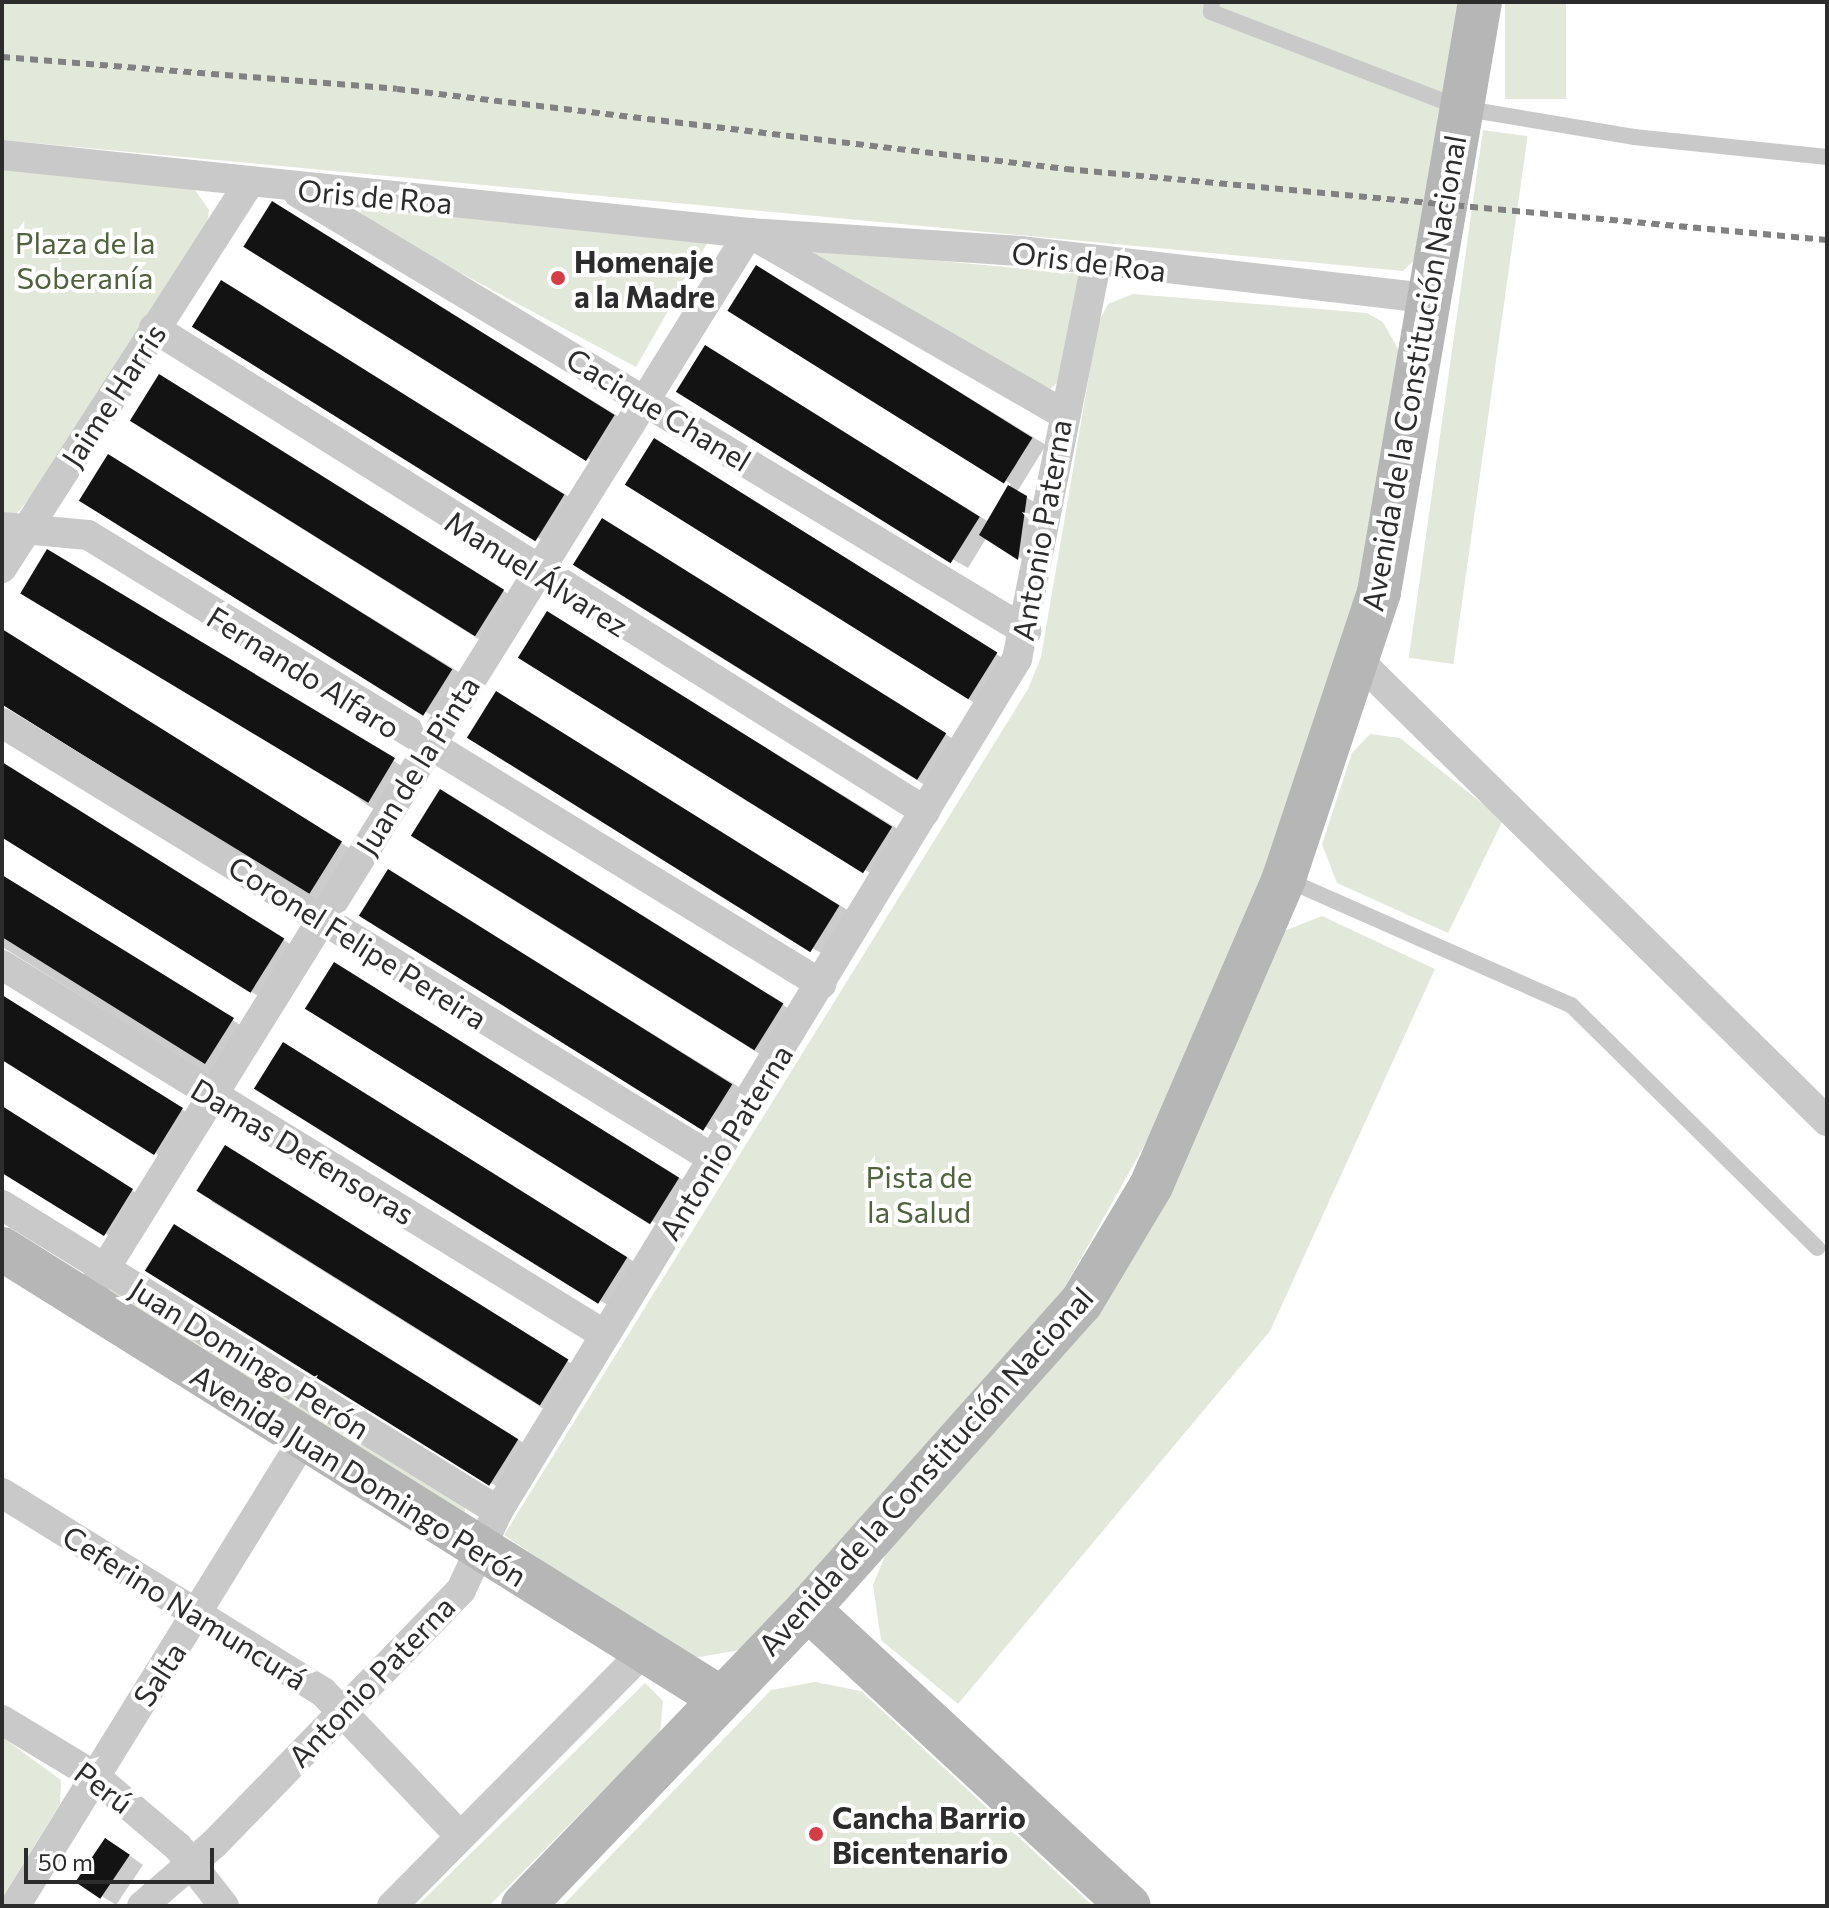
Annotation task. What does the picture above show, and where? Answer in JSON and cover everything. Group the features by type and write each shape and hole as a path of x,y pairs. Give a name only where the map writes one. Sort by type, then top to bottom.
{"main road":[{"name":"Avenida de la Constitución Nacional","path":"523,1906 719,1697 808,1609 1081,1303 1193,1098 1284,878 1379,592 1480,2"},
{"name":"Avenida Juan Domingo Perón","path":"2,1249 95,1283 302,1442 477,1552 719,1697"},
{"path":"808,1609 1129,1906"}],"street":[{"name":"Oris de Roa","path":"2,155 155,166 291,189 1096,263 1428,298"},
{"name":"Jaime Harris","path":"2,568 15,527 154,328 250,182"},
{"name":"Cacique Chanel","path":"291,189 1026,631"},
{"name":"Oris de Roa","path":"749,233 1062,413"},
{"name":"Juan de la Pinta","path":"95,1283 749,233"},
{"name":"Antonio Paterna","path":"142,1906 190,1863 461,1590 498,1511 715,1160 925,811 1026,631 1062,413 1096,263"},
{"name":"Manuel Álvarez","path":"154,328 537,574 925,811"},
{"name":"Fernando Alfaro","path":"15,527 88,535 426,748 821,984"},
{"path":"1357,659 1827,1121"},
{"name":"Coronel Felipe Pereira","path":"2,723 715,1160"},
{"name":"Damas Defensoras","path":"2,965 605,1335"},
{"name":"Juan Domingo Perón","path":"2,1205 95,1283 498,1511"},
{"name":"Salta","path":"15,1906 93,1775 196,1617 302,1442"},
{"name":"Ceferino Namuncurá","path":"2,1493 196,1617 323,1692 460,1836"},
{"path":"392,1906 643,1652"},
{"name":"Perú","path":"2,1720 93,1775 190,1863 224,1906"}],"lane":[{"path":"1212,2 1211,12 1461,108 1634,137 1827,157"},
{"path":"1284,878 1571,1005 1817,1248"}],"green space":[{"path":"2,2 1462,2 1417,258 1403,271 2,140"},
{"path":"1505,2 1566,2 1566,99 1505,99"},
{"path":"1483,130 1528,136 1453,664 1409,658"},
{"name":"Plaza de la Soberanía","path":"2,168 193,187 209,210 207,224 31,497 17,513 2,516"},
{"path":"362,208 709,240 636,367 358,218"},
{"path":"814,249 1080,274 1061,380 1050,389 1034,386 817,261"},
{"name":"Pista de la Salud","path":"1133,294 1367,313 1383,322 1398,349 1402,370 1354,603 1269,874 1177,1087 1058,1299 751,1648 688,1659 504,1535 1028,689 1041,657 1098,323 1108,304"},
{"path":"1370,734 1400,738 1503,820 1448,933 1337,883 1322,844 1352,753"},
{"path":"1322,916 1435,969 1270,1331 958,1704 881,1640 873,1585 888,1549 1104,1307 1279,933"},
{"path":"110,1288 465,1507 465,1516 109,1291"},
{"path":"815,1682 861,1691 1093,1906 562,1906 771,1690"},
{"path":"645,1683 663,1701 660,1733 489,1906 417,1906"},
{"path":"2,1737 61,1780 60,1804 2,1898"}],"building":[{"path":"272,201 615,415 586,461 243,247"},
{"path":"756,265 1032,438 1004,484 727,311"},
{"path":"221,280 564,495 535,541 192,327"},
{"path":"705,345 980,517 951,563 676,392"},
{"path":"159,374 504,590 475,636 130,421"},
{"path":"654,438 997,653 968,699 625,485"},
{"path":"108,454 452,669 423,716 79,501"},
{"path":"1008,485 1027,496 1018,560 979,535"},
{"path":"602,518 946,733 917,780 573,565"},
{"path":"47,549 395,758 368,803 20,594"},
{"path":"547,611 892,827 863,873 518,658"},
{"path":"2,629 342,841 308,896 2,704"},
{"path":"496,691 839,906 810,952 467,738"},
{"path":"2,762 284,938 250,993 2,837"},
{"path":"440,789 783,1004 754,1050 411,836"},
{"path":"388,869 732,1084 703,1131 359,916"},
{"path":"2,875 234,1018 205,1064 2,937"},
{"path":"334,962 679,1178 650,1224 305,1009"},
{"path":"2,995 183,1108 154,1155 2,1060"},
{"path":"283,1042 627,1257 598,1304 254,1089"},
{"path":"2,1106 133,1189 104,1236 2,1173"},
{"path":"225,1145 568,1360 540,1405 196,1191"},
{"path":"174,1224 518,1439 489,1486 145,1271"},
{"path":"105,1838 130,1855 100,1899 75,1882"}],"railway":[{"path":"2,57 397,89 1066,169 1827,240"}],"place":[{"name":"Homenaje a la Madre","path":"558,278"},
{"name":"Cancha Barrio Bicentenario","path":"816,1834"}]}
